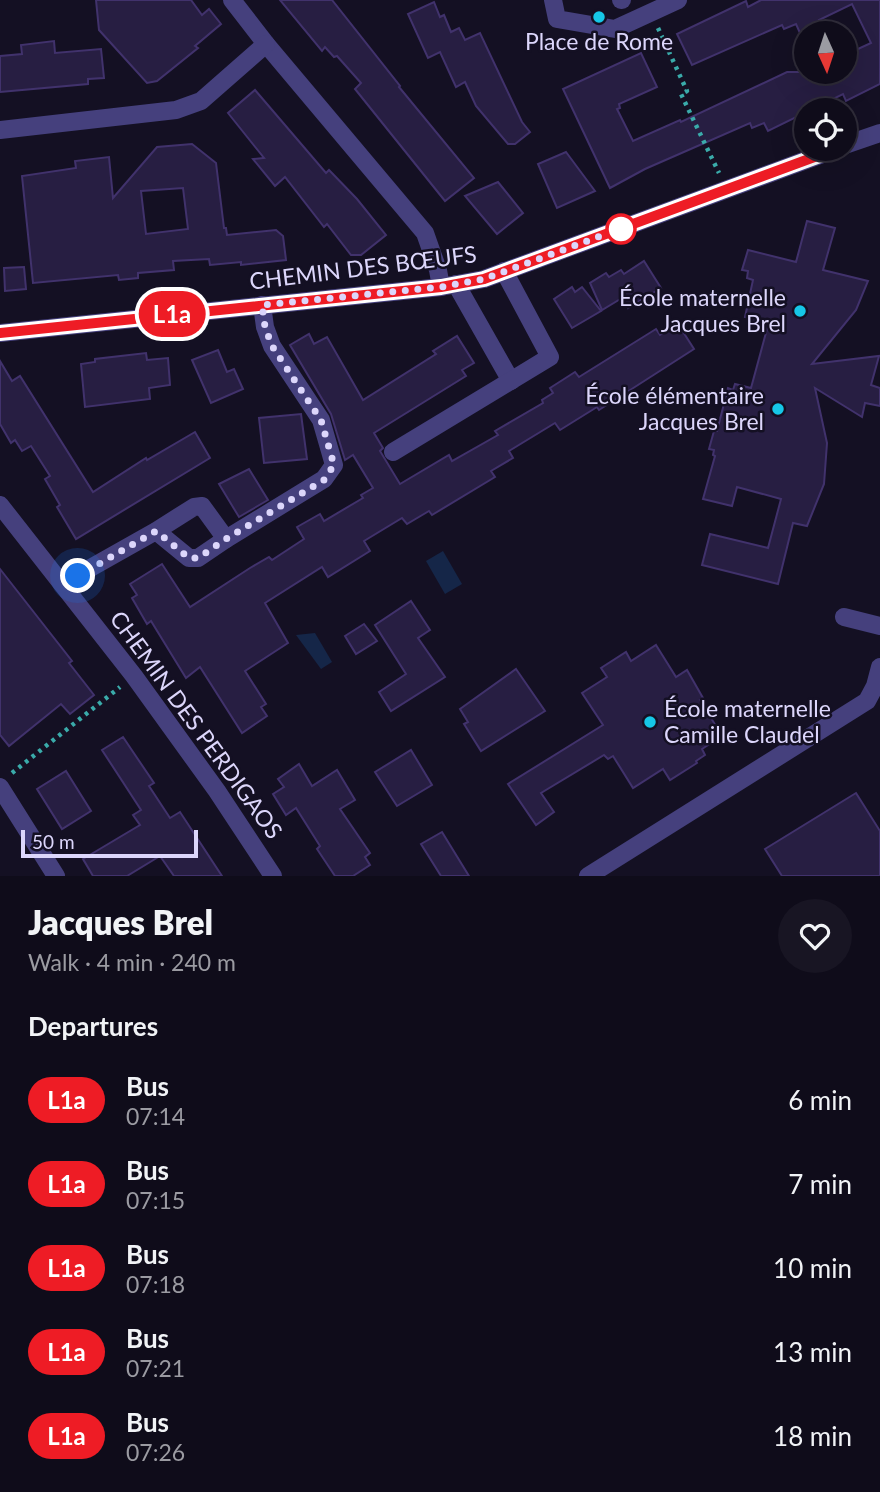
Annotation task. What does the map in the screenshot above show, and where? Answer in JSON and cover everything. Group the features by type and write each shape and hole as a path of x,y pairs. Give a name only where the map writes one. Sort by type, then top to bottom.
{"street":[{"path":"232,0 425,233 438,270 511,381"},
{"path":"553,0 557,19 615,29 678,0"},
{"path":"0,130 176,110 201,101 266,44"},
{"path":"857,141 880,133"},
{"name":"CHEMIN DES BŒUFS","path":"0,333 449,286 484,279 803,161"},
{"path":"393,452 550,357 504,271"},
{"path":"156,531 189,558 198,558 324,480 334,465 321,420 272,346 265,327 262,305"},
{"name":"CHEMIN DES PERDIGAOS","path":"0,505 134,676 217,791 273,876"},
{"path":"62,584 194,507 202,506 226,539"},
{"path":"844,617 880,626"},
{"path":"589,876 867,701 878,687 880,667"},
{"path":"3,783 56,876"}],"path":[{"path":"651,13 687,92 681,94 727,189"},
{"path":"3,783 134,676"}],"water":[{"path":"443,551 462,584 445,594 426,561"},
{"path":"315,633 332,662 321,669 296,635"}],"building":[{"path":"96,0 191,0 202,15 209,9 221,24 195,46 198,48 157,81 147,83 99,30"},
{"path":"280,0 332,0 474,178 445,201 355,89 361,83 337,56 334,57 325,47 322,51"},
{"path":"761,0 880,0 880,84 852,98 845,98 843,94 835,98 794,98 794,118 768,131 764,123 752,128 750,123 645,169 610,188 563,89 641,53 657,87 619,104 620,108 617,109 633,141 680,120 681,122 787,72 794,72 794,84 858,84 858,49 871,43 852,4 819,21 794,21 794,25 784,29 782,25 692,65 677,34 746,1 748,7"},
{"path":"434,2 440,17 444,15 451,32 459,28 465,40 480,33 522,122 530,132 515,144 508,144 476,106 465,82 456,87 440,52 428,58 408,14"},
{"path":"54,41 55,53 101,49 104,78 88,79 88,84 0,92 0,56 22,54 21,45"},
{"path":"255,90 326,173 329,170 386,235 361,255 351,255 327,224 324,227 285,177 275,186 253,159 264,158 228,113"},
{"path":"192,144 216,163 227,235 276,230 283,236 286,260 241,265 241,262 210,265 209,259 173,261 174,270 138,273 138,278 119,280 118,275 33,283 22,176 76,168 75,161 109,157 113,198 157,147","holes":["183,188 188,229 146,234 141,191"]},
{"path":"566,152 595,191 557,208 538,164"},
{"path":"498,182 523,213 497,234 465,196"},
{"path":"807,221 835,228 823,270 868,281 856,310 812,364 879,356 871,385 880,388 880,406 865,403 862,417 815,388 827,443 824,484 807,526 793,523 778,584 702,565 710,534 768,548 781,499 737,487 732,506 703,499 715,456 714,450 709,449 714,431 717,431 728,388 733,390 735,384 751,388 767,329 749,323 750,318 745,317 753,280 747,278 748,271 742,270 748,250 796,262"},
{"path":"644,261 661,288 628,308 622,298 602,310 590,283 606,273 609,277 621,270 624,274"},
{"path":"24,267 26,289 5,291 4,268"},
{"path":"572,287 575,292 582,287 601,311 572,328 554,299"},
{"path":"678,324 694,349 599,410 597,407 560,430 555,423 509,451 513,458 491,471 495,477 432,515 429,511 407,524 402,518 364,541 370,551 328,577 322,567 265,603 288,643 245,671 266,704 261,707 267,716 242,733 200,667 186,678 151,621 147,624 132,598 137,595 130,584 162,564 190,607 250,568 269,557 272,560 304,539 297,527 320,514 324,521 363,498 361,495 373,488 353,455 345,460 331,414 290,345 309,334 314,344 327,337 363,400 436,354 433,351 457,336 474,363 462,370 466,376 374,433 383,448 380,451 400,484 449,455 452,461 498,435 495,431 543,403 542,400 553,393 550,388 575,372 579,377 656,329 660,335"},
{"path":"218,350 227,372 234,369 243,389 211,403 192,360"},
{"path":"146,353 147,360 168,358 170,385 149,388 150,399 85,407 81,364 95,362 95,359"},
{"path":"0,361 12,381 20,376 93,492 146,458 147,460 195,432 210,458 76,539 57,507 60,505 45,479 50,476 31,446 22,451 15,440 11,443 0,424"},
{"path":"301,414 307,459 264,463 259,418"},
{"path":"249,469 268,500 239,517 219,484"},
{"path":"0,569 72,661 69,663 94,695 70,714 61,704 9,746 0,735"},
{"path":"411,601 430,630 418,638 445,677 391,711 379,692 406,674 375,625"},
{"path":"364,624 377,641 356,654 345,636"},
{"path":"656,645 676,677 687,670 703,698 700,700 722,736 702,749 705,755 696,761 697,763 670,780 663,769 633,788 613,756 608,759 604,755 541,793 554,812 536,825 508,784 603,725 582,693 607,677 601,668 626,652 631,661"},
{"path":"516,669 545,711 481,751 464,724 468,722 460,709"},
{"path":"123,737 154,783 149,786 170,818 180,812 222,876 174,876 160,856 127,876 93,876 83,859 140,825 133,815 141,810 102,750"},
{"path":"411,750 432,785 397,806 375,772"},
{"path":"299,764 312,786 337,770 355,800 340,809 370,853 365,857 370,865 353,876 335,876 317,849 320,846 296,808 286,815 273,794 284,787 278,779"},
{"path":"66,771 91,811 62,829 37,789"},
{"path":"856,793 880,831 880,876 782,876 765,849"},
{"path":"442,832 469,876 441,876 421,844"}],"bus line":[{"name":"L1a","path":"0,333 441,287 484,279 804,161"}],"place":[{"name":"Place de Rome","path":"599,17"},
{"name":"École maternelle Jacques Brel","path":"800,311"},
{"name":"École élémentaire Jacques Brel","path":"778,409"},
{"name":"École maternelle Camille Claudel","path":"650,722"}],"route":[{"path":"78,576 156,531 189,558 198,558 324,480 334,465 321,420 272,346 265,327 262,305 441,287 484,279 628,226 621,229"}]}
